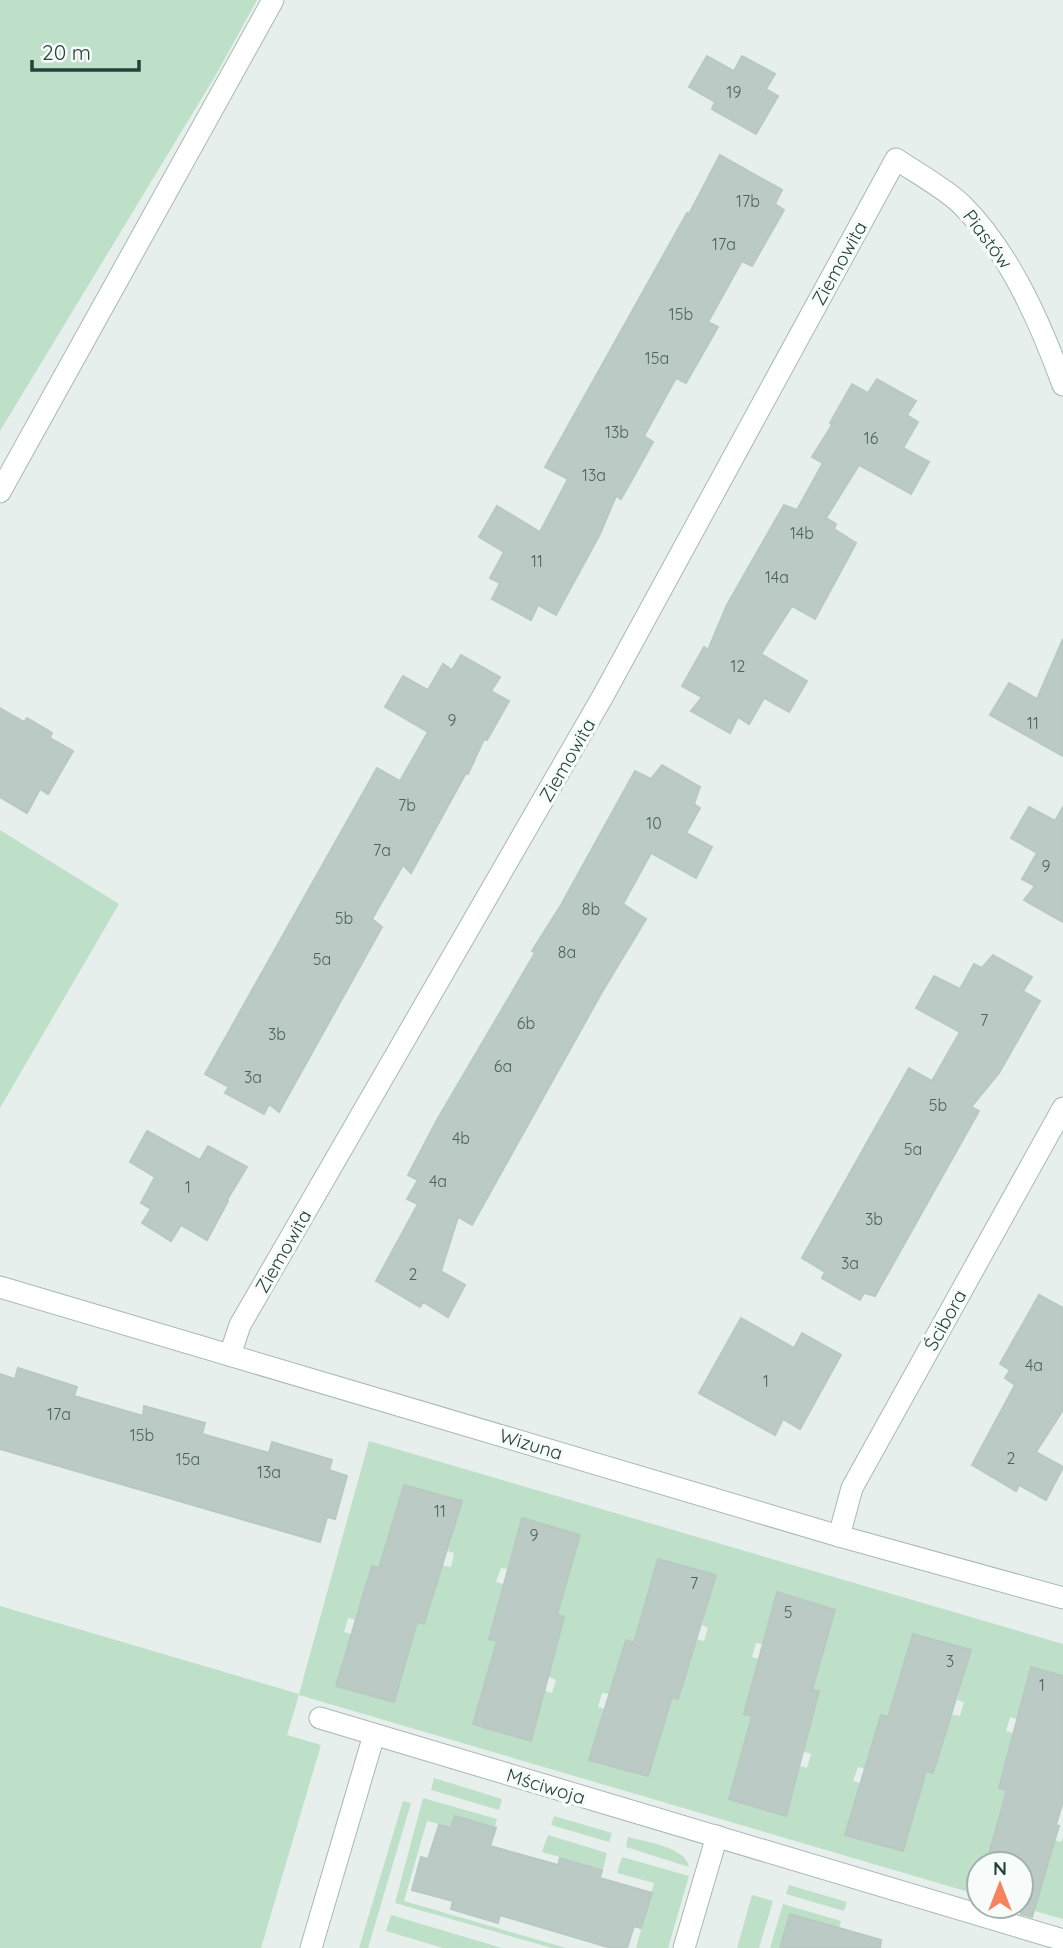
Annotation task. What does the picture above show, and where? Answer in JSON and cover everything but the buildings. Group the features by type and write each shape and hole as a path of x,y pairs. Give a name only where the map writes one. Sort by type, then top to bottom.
{"street":[{"path":"0,492 274,0"},
{"name":"Piastów","path":"896,159 961,204 1009,263 1049,346 1063,386"},
{"name":"Ziemowita","path":"230,1355 240,1325 603,696 896,159"},
{"name":"Ścibora","path":"839,1536 852,1488 1063,1108"},
{"name":"Wizuna","path":"0,1287 839,1536 1063,1598"},
{"name":"Mściwoja","path":"320,1718 718,1836 1056,1941"},
{"path":"312,1948 374,1734"},
{"path":"684,1948 718,1836"}],"green space":[{"path":"0,0 257,0 217,73 0,431"},
{"path":"0,830 119,904 0,1108"},
{"path":"369,1441 1063,1644 1063,1676 1031,1667 1017,1719 1010,1717 1006,1731 1013,1733 999,1787 1031,1796 994,1834 990,1850 965,1850 965,1891 299,1695 287,1735 321,1745 261,1948 0,1948 0,1606 299,1694","holes":["461,1501 448,1551 454,1553 451,1567 441,1565 424,1624 393,1615 382,1656 406,1662 394,1702 336,1686 351,1634 344,1632 348,1618 356,1620 372,1566 404,1575","522,1518 580,1535 569,1574 533,1608 564,1617 547,1676 556,1680 552,1693 545,1691 531,1741 473,1724 484,1685 522,1647 489,1639 504,1584 496,1582 501,1568 507,1569","658,1560 715,1575 702,1625 708,1628 704,1641 695,1639 635,1730 660,1737 648,1776 589,1760 605,1709 598,1707 602,1693 610,1694 626,1641 658,1650 670,1606 647,1599","777,1593 835,1610 824,1649 800,1643 789,1683 819,1692 802,1751 811,1754 807,1768 800,1766 786,1816 729,1799 740,1760 764,1766 777,1722 759,1659 752,1657 756,1643 763,1644","913,1634 970,1650 957,1700 964,1702 960,1716 950,1714 933,1773 902,1764 891,1804 915,1811 903,1851 845,1835 860,1783 853,1781 858,1767 865,1769 881,1715 913,1724 902,1673"]},
{"path":"434,1778 502,1799 499,1810 431,1790"},
{"path":"423,1798 497,1819 492,1838 427,1821 404,1901 566,1948 552,1948 395,1903"},
{"path":"403,1801 411,1803 368,1948 359,1948"},
{"path":"554,1816 612,1833 609,1842 551,1825"},
{"path":"548,1835 607,1853 603,1869 542,1852"},
{"path":"628,1837 673,1850 686,1860 689,1867 626,1847"},
{"path":"1063,1837 1063,1919 1035,1911 1035,1894 1040,1890 1055,1840 1061,1842"},
{"path":"622,1857 689,1876 668,1948 636,1948 654,1883 617,1873"},
{"path":"789,1885 847,1902 844,1911 786,1894"},
{"path":"752,1895 773,1901 759,1948 737,1948"},
{"path":"783,1904 841,1921 839,1928 790,1914 780,1948 770,1948"},
{"path":"391,1915 502,1948 443,1948 386,1931"}]}
